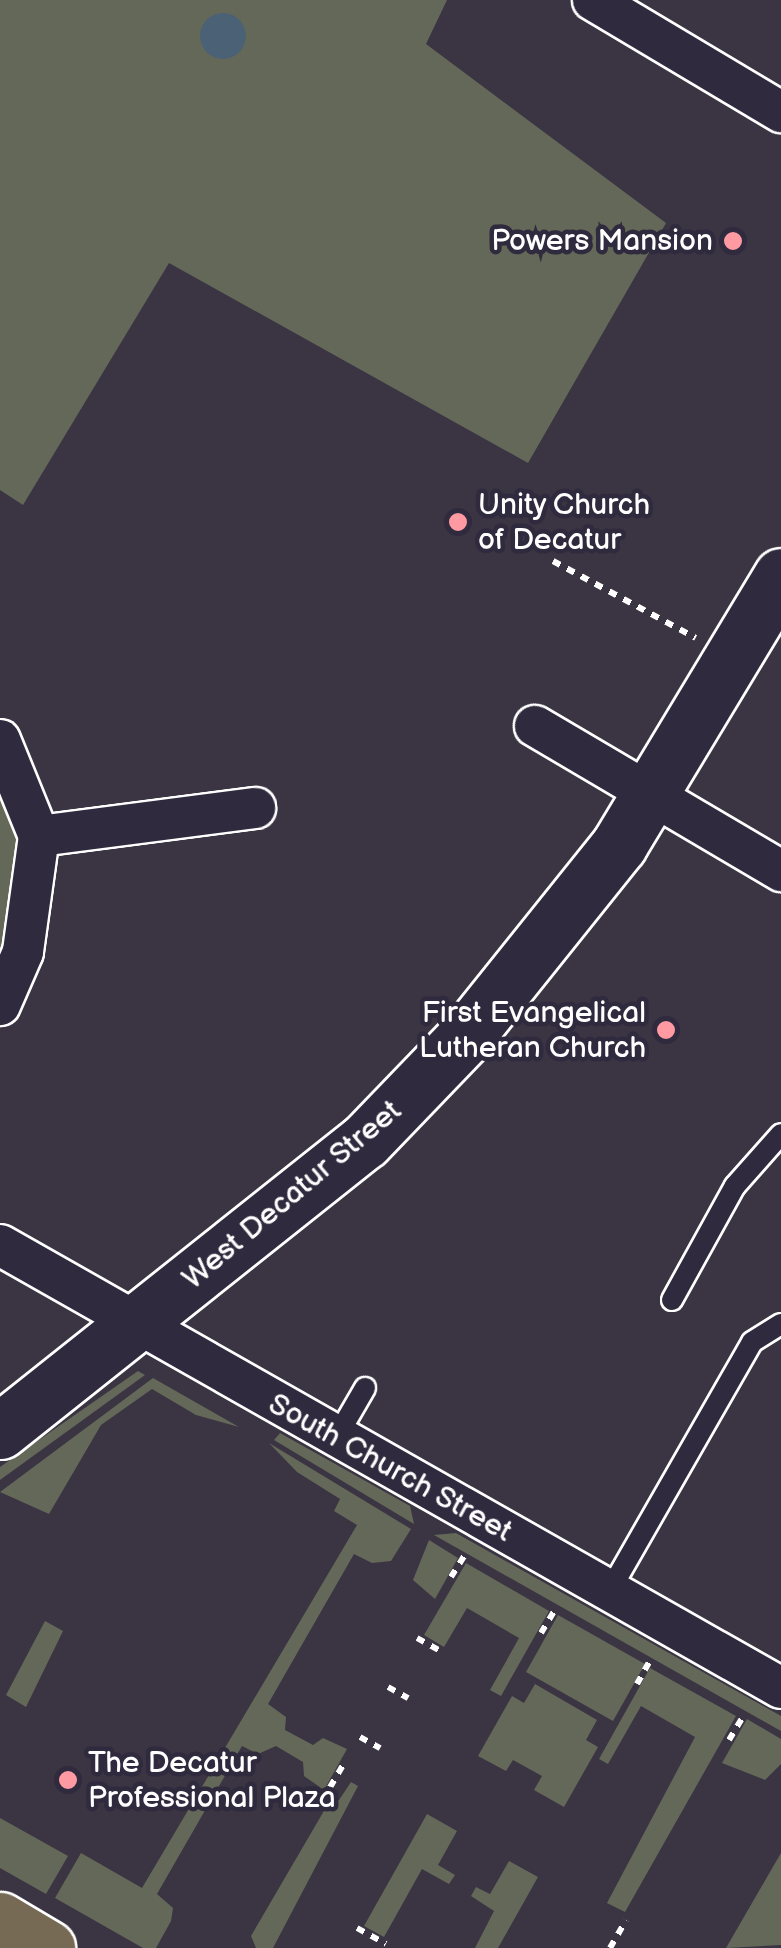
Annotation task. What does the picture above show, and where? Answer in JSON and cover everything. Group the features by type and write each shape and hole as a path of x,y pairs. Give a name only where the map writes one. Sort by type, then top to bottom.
{"main road":[{"path":"0,1920 46,1948"}],"street":[{"path":"593,0 781,112"},
{"name":"West Decatur Street","path":"0,1431 365,1141 466,1036 578,903 651,796 781,576"},
{"path":"535,726 781,871"},
{"path":"0,740 39,836 23,952 0,1005"},
{"path":"39,836 255,808"},
{"name":"South Church Street","path":"0,1245 781,1688"}],"lane":[{"path":"672,1300 735,1186 781,1134"},
{"path":"609,1592 752,1342 781,1324"},
{"path":"336,1438 365,1388"}],"path":[{"path":"553,561 702,641"},
{"path":"452,1578 464,1556"},
{"path":"541,1633 556,1608"},
{"path":"417,1638 442,1652"},
{"path":"637,1684 650,1661"},
{"path":"388,1687 408,1698"},
{"path":"729,1740 744,1715"},
{"path":"360,1736 380,1748"},
{"path":"322,1802 344,1764"},
{"path":"610,1948 626,1920"},
{"path":"357,1928 386,1944"}],"green space":[{"path":"0,0 447,0 426,44 666,223 528,463 169,263 23,505 0,490"},
{"path":"0,740 39,836 0,1005"},
{"path":"138,1371 145,1375 0,1480 0,1467"},
{"path":"153,1378 239,1427 196,1415 152,1389 101,1425 49,1514 0,1492"},
{"path":"280,1433 410,1506 414,1524 274,1440"},
{"path":"269,1443 411,1529 391,1561 372,1563 354,1554 268,1704 286,1717 285,1730 313,1745 323,1738 347,1749 324,1790 304,1776 303,1762 276,1746 258,1754 242,1746 157,1894 173,1908 171,1921 156,1948 143,1948 55,1898 81,1853 142,1888 357,1525 334,1511 340,1499 297,1472"},
{"path":"456,1533 781,1716 781,1731 434,1535"},
{"path":"429,1540 458,1558 435,1599 413,1580"},
{"path":"466,1563 549,1611 501,1696 490,1690 519,1638 467,1608 444,1647 424,1635"},
{"path":"558,1615 645,1664 613,1721 526,1672"},
{"path":"45,1621 63,1631 26,1707 6,1695"},
{"path":"650,1668 736,1716 625,1912 607,1903 695,1737 641,1706 608,1764 599,1759"},
{"path":"535,1684 597,1720 586,1740 598,1747 564,1807 534,1790 542,1776 513,1760 506,1771 478,1756 512,1696 524,1703"},
{"path":"747,1719 781,1739 781,1764 765,1780 722,1763"},
{"path":"351,1782 358,1786 273,1948 256,1948 251,1936 328,1804 339,1800"},
{"path":"427,1814 457,1831 438,1865 455,1875 449,1884 422,1869 384,1937 364,1926"},
{"path":"0,1818 68,1856 46,1894 0,1868"},
{"path":"781,1853 781,1945 726,1948"},
{"path":"509,1861 538,1877 498,1948 475,1948 494,1911 471,1896 476,1887 490,1894"}],"water":[{"path":"223,13 239,20 246,36 239,52 223,59 207,52 200,36 207,20"}],"place":[{"name":"Powers Mansion","path":"733,241"},
{"name":"Unity Church of Decatur","path":"458,522"},
{"name":"First Evangelical Lutheran Church","path":"666,1030"},
{"name":"The Decatur Professional Plaza","path":"68,1780"}]}
